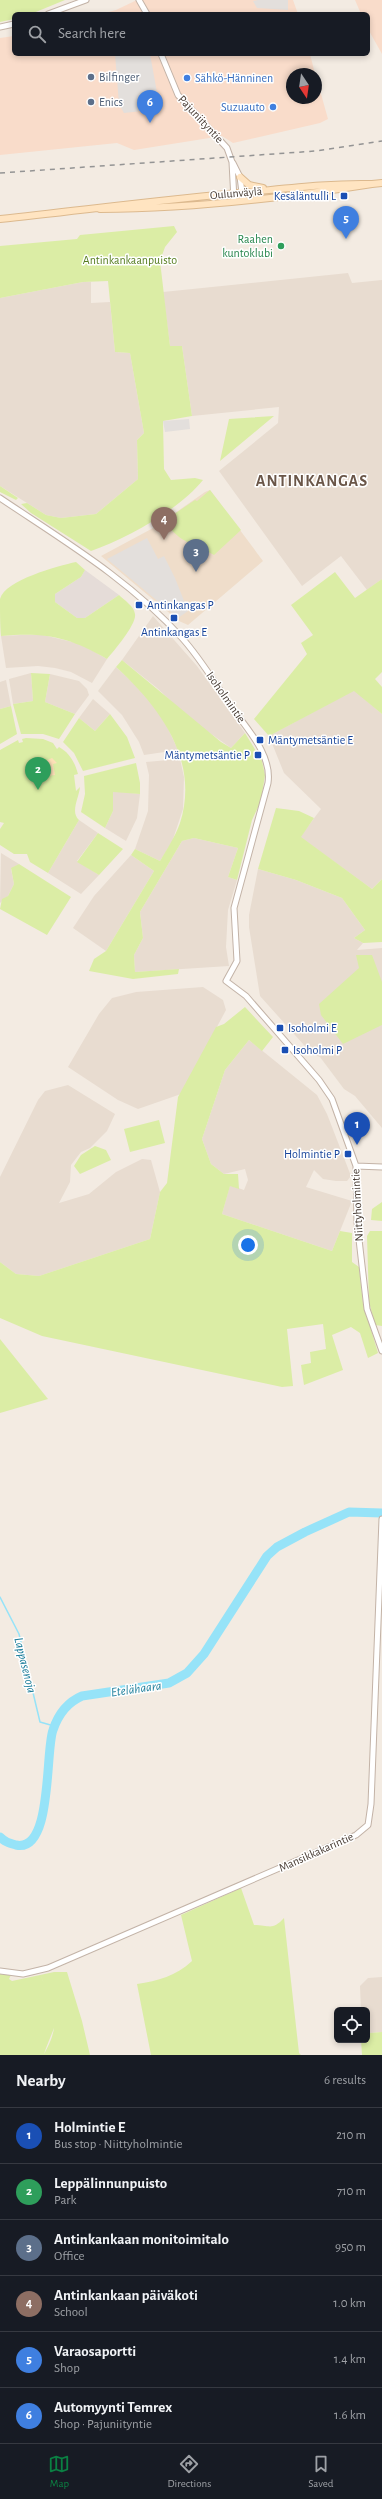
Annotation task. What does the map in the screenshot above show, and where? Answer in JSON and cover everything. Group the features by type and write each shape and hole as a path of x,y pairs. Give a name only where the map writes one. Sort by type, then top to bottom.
{"main road":[{"path":"240,177 256,187 290,188"},
{"name":"Oulunväylä","path":"0,218 100,209 243,200 308,194 382,183"},
{"name":"Oulunväylä","path":"100,209 165,199 290,188 363,185"}],"street":[{"path":"53,12 86,0"},
{"path":"139,0 146,12"},
{"path":"144,0 147,12"},
{"path":"0,27 12,24"},
{"name":"Pajuniityntie","path":"162,56 178,95 226,145 232,162 240,177 243,200"},
{"name":"Pajuniityntie","path":"232,162 234,200"},
{"name":"Isoholmintie","path":"0,498 103,567 169,624 208,673 265,758 269,774 268,783 234,908 237,961 226,981"},
{"name":"Niittyholmintie","path":"226,981 246,996 332,1099 356,1166 357,1222 367,1309 382,1352"},
{"path":"356,1166 382,1167"},
{"name":"Mansikkakarintie","path":"0,1971 23,1974 48,1968 356,1835 368,1825 371,1804 382,1519"}],"shaded area":[{"path":"137,0 293,0 297,12 108,12"},
{"path":"288,0 288,10 257,8 253,1"},
{"path":"355,0 382,0 382,54 370,33 370,12 360,12"},
{"path":"12,36 12,56 310,56 314,68 286,68 286,104 322,104 322,98 328,119 320,123 233,143 222,136 134,150 117,143 0,155 0,38"},
{"path":"115,56 150,56 160,109 124,113 119,104"},
{"path":"348,273 352,283 382,280 382,579 367,590 341,556 302,586 219,471 278,423 279,407 192,416 182,346 170,346 163,292"},
{"path":"83,282 91,282 91,303 110,302 115,352 130,353 144,433 137,440 138,479 96,514 61,518 46,515 0,486 0,298"},
{"path":"189,419 190,429 165,432 163,421"},
{"path":"210,490 263,561 188,625 179,621 101,556 155,527"},
{"path":"147,538 158,559 164,556 175,578 188,611 178,618 107,559"},
{"path":"85,570 119,595 85,618 77,618 55,602 55,594 81,577"},
{"path":"153,616 197,666 245,733 231,748 190,719 157,688 122,660"},
{"path":"43,635 81,644 107,659 92,683 71,672 55,668 38,666 6,668 1,636"},
{"path":"116,667 143,692 164,720 178,750 144,755 139,742 122,715 98,691"},
{"path":"31,673 33,701 13,704 9,679"},
{"path":"50,674 79,681 87,689 89,695 75,714 45,702"},
{"path":"6,680 11,706 0,709 0,682"},
{"path":"354,690 382,714 382,879 372,889 300,837 321,809 284,773 269,736"},
{"path":"93,699 110,714 95,731 79,718"},
{"path":"180,759 184,777 183,809 172,842 160,861 135,849 148,811 149,775 146,762"},
{"path":"113,791 140,794 137,818 126,841 105,828 113,811"},
{"path":"79,820 98,833 77,861 99,875 81,894 48,873"},
{"path":"194,838 238,848 228,877 237,880 228,910 226,947 229,966 135,972 134,955 143,938 140,912 182,841"},
{"path":"1,853 19,864 11,869 14,884 8,896 0,903"},
{"path":"131,855 154,871 106,951 73,928 94,896"},
{"path":"258,869 296,880 342,898 365,930 354,938 363,943 357,950 382,948 382,1128 355,1096 344,1089 320,1057 312,1054 260,996 249,927 249,915"},
{"path":"203,987 223,1000 226,1010 181,1094 138,1109 118,1100 68,1067 99,1014 112,998 136,992"},
{"path":"249,1040 317,1095 327,1114 351,1176 347,1181 323,1179 314,1170 306,1187 352,1201 332,1251 222,1214 230,1185 244,1190 248,1180 245,1169 224,1174 211,1164 202,1139 225,1070"},
{"path":"68,1085 115,1114 107,1131 90,1148 81,1152 71,1165 70,1182 59,1203 89,1194 116,1172 142,1159 151,1160 160,1192 150,1239 39,1276 16,1274 0,1262 0,1177 38,1100 45,1091"},
{"path":"382,1977 382,2032 370,2033 370,2007 361,2007 360,1986 368,1978"}],"green space":[{"path":"0,0 65,0 36,12 12,12 12,19 0,22"},
{"name":"Antinkankaanpuisto","path":"174,226 177,232 165,247 160,261 170,346 182,346 192,416 163,421 164,469 171,480 195,478 203,480 181,502 152,522 120,539 91,551 31,513 21,504 27,503 46,515 61,518 96,514 138,479 137,440 144,433 130,353 115,352 108,281 83,282 0,298 0,246 77,239 80,235"},
{"path":"274,416 220,461 229,419"},
{"path":"0,486 18,498 16,500 0,492"},
{"path":"210,490 241,530 214,555 176,535 164,521 195,500 197,501"},
{"path":"76,562 85,570 81,577 55,594 55,602 77,618 85,618 119,595 131,606 135,614 135,618 129,631 107,659 81,646 56,638 31,635 1,636 0,599 4,592 21,580 45,570"},
{"path":"335,572 355,598 382,579 382,672 375,679 382,687 382,714 354,691 269,736 254,719 307,654 301,643 313,635 291,605"},
{"path":"122,660 221,742 231,748 245,733 262,761 265,775 261,801 252,820 237,880 228,877 238,848 194,838 182,841 140,912 143,938 134,955 135,972 179,969 178,974 133,979 89,971 94,959 106,951 154,871 131,855 135,849 160,861 176,833 180,823 185,800 185,778 180,757 172,737 161,718 132,683 116,667"},
{"path":"31,673 50,674 45,702 75,714 59,739 43,734 21,734 13,704 33,701"},
{"path":"11,706 17,734 0,744 0,709"},
{"path":"110,714 127,737 135,758 83,771 74,753 63,742 79,718 95,731"},
{"path":"22,739 43,739 53,743 57,749 59,747 63,749 72,759 78,774 74,775 76,791 80,787 75,809 76,817 79,820 48,873 30,862 27,854 14,854 0,845 0,829 4,823 0,822 0,750 18,740 19,743 23,742"},
{"path":"136,763 140,783 140,794 113,792 113,811 105,828 81,812 85,794 84,776"},
{"path":"276,808 299,811 314,818 301,837 372,889 382,879 382,942 363,943 354,938 365,930 342,898 296,880 258,869"},
{"path":"98,833 123,849 99,875 77,862"},
{"path":"19,864 71,897 47,935 0,909 2,899 8,896 14,884 11,868"},
{"path":"356,955 372,955 382,982 382,1025 343,1044 321,1015 319,1004 359,968"},
{"path":"245,1007 273,1037 262,1051 249,1040 225,1070 202,1139 211,1164 224,1174 238,1174 239,1189 230,1186 222,1214 332,1251 340,1231 352,1233 352,1262 359,1267 363,1303 378,1353 368,1358 360,1333 351,1327 332,1335 343,1370 304,1385 301,1365 311,1363 310,1352 326,1349 323,1324 287,1329 293,1386 282,1387 42,1336 0,1318 0,1262 16,1274 39,1276 150,1239 160,1192 167,1183 178,1097 216,1027 224,1024"},
{"path":"159,1120 165,1143 130,1152 124,1129"},
{"path":"95,1146 106,1150 111,1160 80,1174 74,1166 81,1155"},
{"path":"382,1202 382,1221 371,1220 372,1209"},
{"path":"370,1231 382,1231 382,1326 375,1325 369,1302 367,1236"},
{"path":"0,1339 48,1399 0,1413"},
{"path":"241,1888 254,1925 273,1926 284,1918 299,2053 301,2055 151,2055 137,1984 166,1977 180,1970 192,1961 181,1915"},
{"path":"54,1972 67,1972 82,2021 90,2055 0,2055 0,1974 11,1975 9,1979 12,1981","holes":["54,2029 50,2043 44,2054"]},
{"path":"382,2032 382,2055 362,2055 361,2043 370,2043 370,2033"}],"sand":[{"path":"52,758 57,763 53,764 55,775 48,776 44,772 41,763"}],"waterway":[{"name":"Etelähaara","path":"0,1837 7,1842 16,1845 28,1843 36,1833 42,1818 53,1730 58,1719 68,1705 82,1696 169,1683 187,1673 204,1654 267,1556 277,1547 305,1532 349,1512 382,1513"},
{"name":"Lappasenoja","path":"0,1597 19,1634 40,1722 54,1726"}],"railway":[{"path":"0,173 316,151 382,141"}],"place":[{"name":"Bilfinger","path":"91,77"},
{"name":"Sähkö-Hänninen","path":"187,78"},
{"name":"Enics","path":"91,102"},
{"name":"Suzuauto","path":"273,107"},
{"name":"Automyynti Temrex","path":"150,123"},
{"name":"Kesäläntulli L","path":"344,196"},
{"name":"Varaosaportti","path":"346,239"},
{"name":"Raahen kuntoklubi","path":"281,246"},
{"name":"Antinkankaan päiväkoti","path":"164,540"},
{"name":"Antinkankaan monitoimitalo","path":"196,572"},
{"name":"Antinkangas P","path":"139,605"},
{"name":"Antinkangas E","path":"174,618"},
{"name":"Mäntymetsäntie E","path":"260,740"},
{"name":"Mäntymetsäntie P","path":"258,755"},
{"name":"Leppälinnunpuisto","path":"38,790"},
{"name":"Isoholmi E","path":"280,1028"},
{"name":"Isoholmi P","path":"285,1050"},
{"name":"Holmintie E","path":"357,1145"},
{"name":"Holmintie P","path":"348,1154"}],"district":[{"name":"ANTINKANGAS","path":"312,480"}]}
